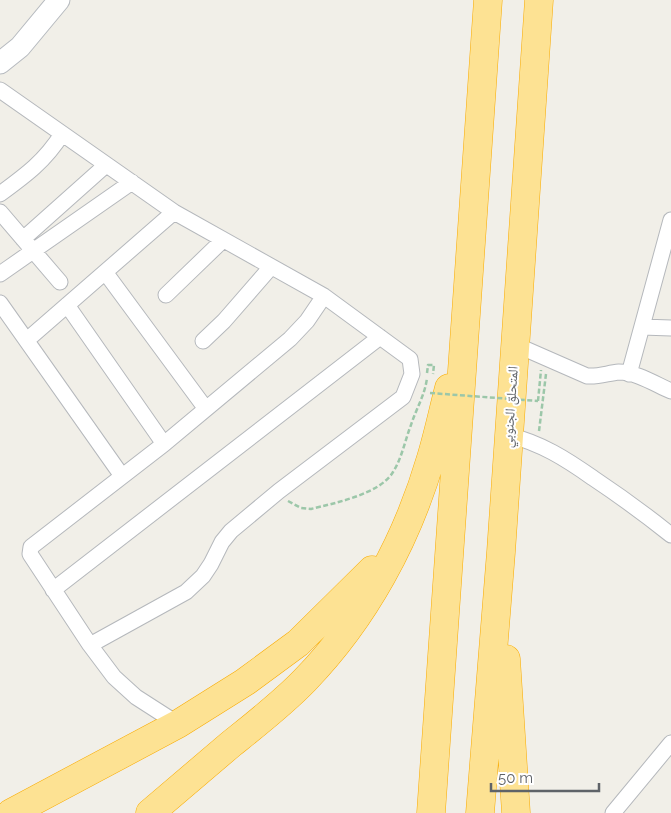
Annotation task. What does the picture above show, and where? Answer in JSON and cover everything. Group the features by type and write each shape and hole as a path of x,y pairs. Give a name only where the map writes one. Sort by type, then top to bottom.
{"highway":[{"path":"432,813 488,0"},
{"name":"المتحلق الجنوبي","path":"480,813 501,552 539,0"},
{"path":"150,813 268,714 305,680 334,647 366,602 401,540 431,458 466,316"},
{"path":"12,813 178,724 245,682 298,643 344,600 401,540"},
{"path":"501,552 515,800"}],"street":[{"path":"0,63 20,47 59,0"},
{"path":"0,90 174,212 324,296 410,359 412,374 403,397 279,491 231,531 222,542 203,576 186,592 90,645"},
{"path":"0,194 34,169 50,152 62,134"},
{"path":"23,239 106,165"},
{"path":"0,274 132,182"},
{"path":"0,212 60,282"},
{"path":"27,340 174,212"},
{"path":"629,374 671,220"},
{"path":"166,295 223,240"},
{"path":"203,341 224,322 271,267"},
{"path":"105,272 206,409"},
{"path":"178,724 136,697 114,677 90,645 30,554 31,547 164,444 299,330 312,315 324,296"},
{"path":"0,303 122,476"},
{"path":"67,305 164,444"},
{"path":"642,327 671,328"},
{"path":"53,590 380,337"},
{"path":"514,344 587,376 604,376 619,372 629,374 671,391"},
{"path":"508,434 537,444 557,454 633,505 671,535"},
{"path":"614,813 671,743"},
{"path":"515,800 525,813"}],"path":[{"path":"279,491 294,505 311,508 369,492 378,487 392,474 397,466 414,415 426,388 428,365 434,365 433,374"},
{"path":"430,393 538,401 541,370 546,369 537,444"}]}
